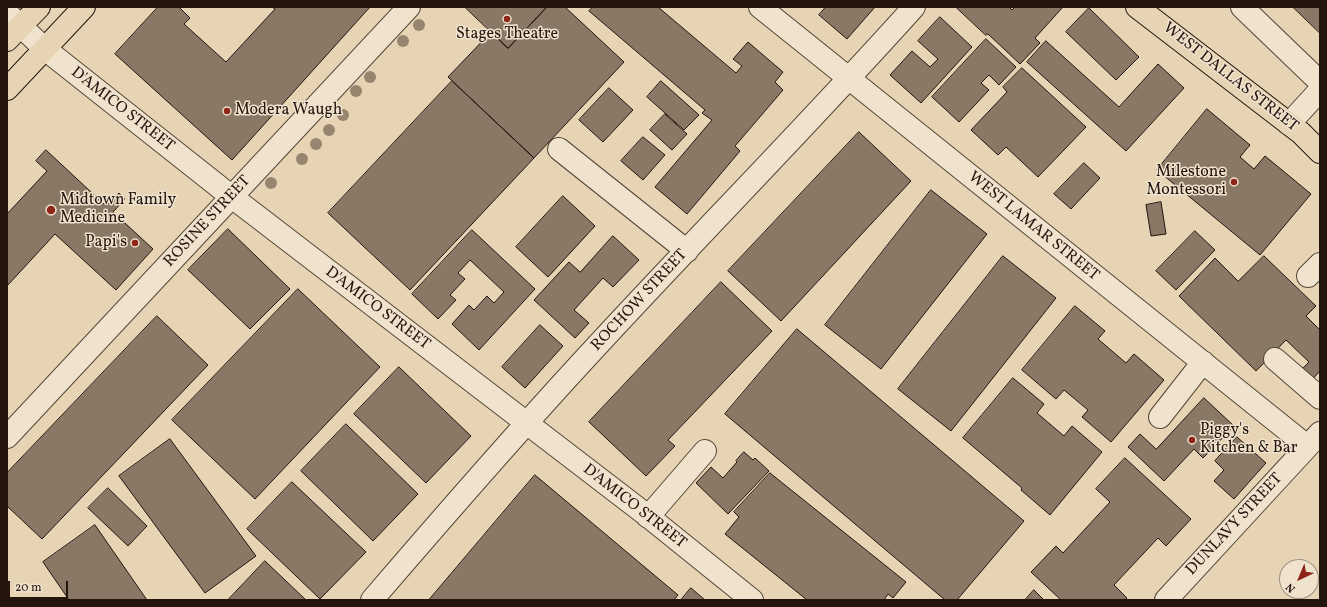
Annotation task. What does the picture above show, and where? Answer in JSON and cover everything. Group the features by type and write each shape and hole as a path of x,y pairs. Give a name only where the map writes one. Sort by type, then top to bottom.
{"main road":[{"path":"12,26 39,7"},
{"path":"7,90 84,7"},
{"name":"WEST DALLAS STREET","path":"1137,7 1301,133 1320,152"}],"street":[{"name":"ROSINE STREET","path":"7,437 409,7"},
{"name":"WEST LAMAR STREET","path":"760,7 1203,362 1314,439"},
{"name":"ROCHOW STREET","path":"372,600 478,476 526,423 849,79 914,7"},
{"path":"1242,7 1320,82"},
{"name":"D'AMICO STREET","path":"12,26 45,49 232,197 648,517 752,600"},
{"path":"1289,124 1320,90"},
{"path":"559,150 687,251"},
{"path":"1274,359 1320,398"},
{"path":"1160,417 1203,362"},
{"name":"DUNLAVY STREET","path":"1166,600 1314,439"},
{"path":"648,517 705,451"}],"building":[{"name":"Modera Waugh","path":"158,7 179,7 190,18 184,24 226,62 275,9 272,7 370,7 232,160 115,54"},
{"name":"Stages Theatre","path":"465,7 547,7 508,48"},
{"path":"547,7 565,7 624,62 534,158 448,77 491,32 508,48"},
{"path":"593,7 658,7 736,73 742,66 733,59 748,42 783,72 775,82 783,90 735,146 740,151 687,214 655,187 712,120 702,113 705,110 589,11"},
{"path":"826,7 875,7 847,39 819,15"},
{"path":"956,7 1009,7 1012,10 1015,7 1063,7 1035,38 1040,43 1020,64"},
{"path":"1293,7 1320,7 1320,33"},
{"path":"1089,8 1139,57 1116,80 1066,32"},
{"path":"940,17 972,47 921,103 890,75 912,51 930,67 938,59 918,41"},
{"path":"986,39 1016,67 999,85 989,75 981,83 989,90 959,122 932,97"},
{"path":"1046,41 1119,107 1158,64 1184,88 1126,151 1027,62"},
{"path":"1022,68 1086,127 1038,177 1006,147 998,155 971,130 1007,92 1003,87"},
{"path":"452,81 534,158 410,290 328,213"},
{"path":"661,81 699,115 684,130 647,97"},
{"path":"609,88 633,110 603,142 579,120"},
{"name":"Milestone Montessori","path":"1207,109 1250,145 1240,157 1254,169 1265,156 1311,194 1260,255 1157,170"},
{"path":"665,114 687,134 672,150 650,130"},
{"path":"859,132 911,181 781,321 728,271"},
{"path":"643,137 665,155 643,180 621,161"},
{"path":"46,150 106,206 119,193 125,199 113,212 153,249 116,290 55,234 7,286 7,214 47,171 36,161"},
{"path":"1084,163 1100,178 1071,209 1054,194"},
{"path":"931,190 987,234 881,369 825,325"},
{"path":"563,196 595,226 548,277 516,247"},
{"path":"1161,202 1166,234 1151,236 1146,205"},
{"path":"228,229 290,289 250,329 188,270"},
{"path":"472,230 535,289 479,350 452,324 469,305 474,310 487,296 494,303 504,292 470,260 458,273 465,279 450,295 456,300 438,319 412,294"},
{"path":"1195,231 1215,250 1176,290 1156,271"},
{"path":"613,236 639,260 613,287 603,278 574,310 589,323 575,338 534,300 569,262 580,272"},
{"path":"1003,256 1056,298 951,431 898,389"},
{"path":"1264,256 1316,306 1306,316 1320,330 1320,371 1308,384 1297,374 1309,362 1286,340 1256,371 1179,296 1215,258 1238,281"},
{"path":"721,282 772,331 668,440 675,446 646,476 589,422"},
{"path":"298,289 380,367 255,499 172,420"},
{"path":"1075,306 1105,331 1098,339 1126,363 1134,354 1164,380 1111,442 1082,417 1088,410 1064,390 1056,399 1022,370"},
{"path":"157,316 208,365 42,539 7,506 7,473"},
{"path":"540,325 563,346 525,388 502,367"},
{"path":"797,329 1024,521 957,600 945,600 725,414"},
{"path":"399,367 471,436 426,483 354,414"},
{"path":"1013,378 1044,404 1037,413 1064,436 1072,426 1102,452 1050,515 1021,490 1022,488 963,438"},
{"name":"Piggy's Kitchen & Bar","path":"1204,398 1234,426 1203,458 1194,449 1164,481 1128,447 1140,434 1156,449"},
{"path":"346,424 418,494 373,541 301,471"},
{"path":"1237,437 1266,463 1234,499 1214,481 1224,470 1215,461"},
{"path":"170,439 256,556 205,593 119,476"},
{"path":"744,452 753,460 755,458 769,471 728,514 696,483 711,467 723,478"},
{"path":"1125,458 1191,519 1166,546 1158,538 1114,585 1127,598 1125,600 1061,600 1031,572 1056,546 1063,553 1110,502 1096,489"},
{"path":"770,473 906,582 893,598 888,594 884,600 807,600 725,534 739,517 734,512"},
{"path":"535,475 678,595 674,600 429,600"},
{"path":"292,482 366,552 320,599 247,529"},
{"path":"108,488 147,526 128,546 88,508"},
{"path":"95,525 147,600 69,600 43,562"},
{"path":"265,561 306,600 228,600"},
{"path":"691,588 705,600 681,600"},
{"path":"1034,590 1044,600 1025,600"}],"place":[{"name":"Stages Theatre","path":"507,19"},
{"name":"Modera Waugh","path":"227,111"},
{"name":"Milestone Montessori","path":"1234,182"},
{"name":"Midtown Family Medicine","path":"51,210"},
{"name":"Papi's","path":"135,243"},
{"name":"Piggy's Kitchen & Bar","path":"1192,440"}]}
